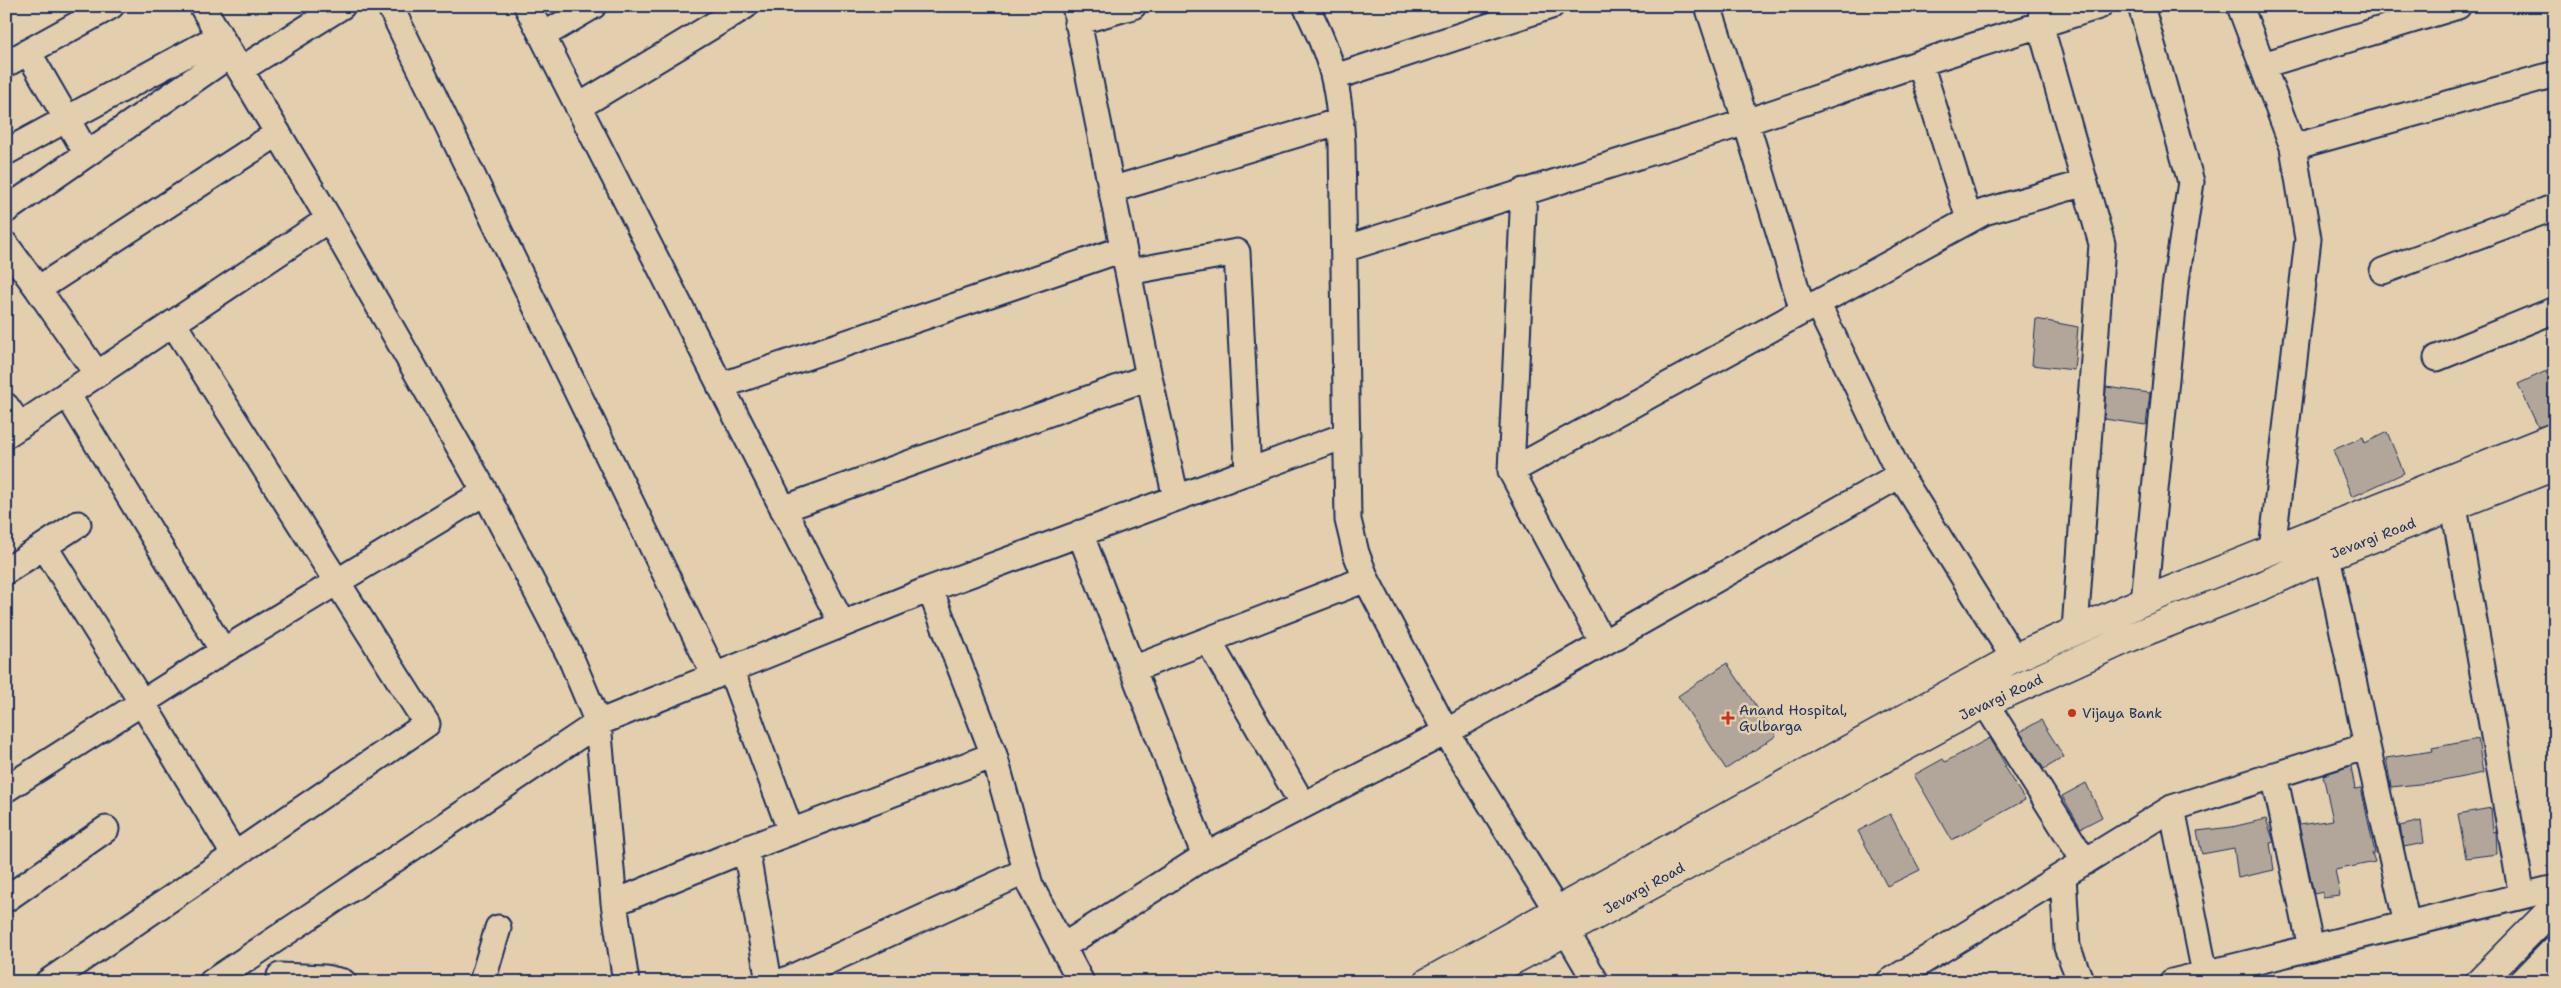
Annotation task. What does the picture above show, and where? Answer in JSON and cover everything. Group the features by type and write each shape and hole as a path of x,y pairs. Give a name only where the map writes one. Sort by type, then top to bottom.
{"main road":[{"path":"1428,982 1562,921 2014,658 2144,601 2555,437"},
{"name":"Jevargi Road","path":"1473,982 1562,921 1985,703 2130,637 2264,585 2327,556 2555,466"},
{"path":"2480,982 2555,906"},
{"path":"2524,982 2555,950"}],"street":[{"path":"6,64 111,6"},
{"path":"202,6 329,219 485,492 570,656 598,723 614,903 626,982"},
{"path":"6,152 67,119 342,6"},
{"path":"390,6 723,673 791,832"},
{"path":"527,6 842,624"},
{"path":"542,36 593,6"},
{"path":"578,107 745,6"},
{"path":"1133,6 1076,14 1149,377 1176,498"},
{"path":"1306,6 1331,61 1341,122 1348,520 1356,553 1366,579 1446,732 1562,921 1596,982"},
{"path":"1335,77 1551,6"},
{"path":"1708,6 1810,307 1900,475 2014,658"},
{"path":"1344,249 1746,122 1920,63 2042,15 2099,6"},
{"path":"2141,6 2191,182 2174,288 2144,601"},
{"path":"2240,6 2293,147 2308,239 2272,550"},
{"path":"2262,65 2458,6"},
{"path":"2042,15 2102,244 2075,630"},
{"path":"28,52 87,154"},
{"path":"6,210 230,53"},
{"path":"1920,63 1970,219"},
{"path":"2293,147 2555,74"},
{"path":"1111,190 1341,122"},
{"path":"38,290 278,133"},
{"path":"1511,471 1970,219 1984,212 2085,183"},
{"path":"1524,191 1511,471 1603,644"},
{"path":"2383,271 2555,207"},
{"path":"11,422 67,394 329,219"},
{"path":"6,245 97,374"},
{"path":"720,386 1125,260 1237,252 1248,472"},
{"path":"2437,358 2555,310"},
{"path":"48,982 427,724 173,323"},
{"path":"783,509 1149,377"},
{"path":"67,394 223,650"},
{"path":"212,982 598,723 930,589 1347,435"},
{"path":"1062,947 1204,856 1446,732 1900,475"},
{"path":"6,789 223,650 338,583 485,492"},
{"path":"2454,507 2522,896"},
{"path":"6,571 78,524"},
{"path":"1080,534 1204,856"},
{"path":"44,546 142,701 234,854"},
{"path":"2327,556 2366,746 2407,924"},
{"path":"1133,669 1366,579"},
{"path":"930,589 994,755 1030,885 1077,980"},
{"path":"1208,640 1303,805"},
{"path":"1985,703 2084,862"},
{"path":"1889,982 2172,808 2366,746"},
{"path":"614,903 746,849 994,755"},
{"path":"2274,775 2311,948"},
{"path":"2172,808 2205,974"},
{"path":"6,899 106,829"},
{"path":"746,849 769,982"},
{"path":"782,982 1026,871"},
{"path":"2063,875 2067,947 2081,982"},
{"path":"2172,982 2555,888"},
{"path":"482,982 498,928"},
{"path":"277,937 280,979 325,978 342,982"}],"building":[{"path":"2036,319 2078,327 2074,370 2032,365"},
{"path":"2555,367 2555,422 2538,427 2518,384"},
{"path":"2106,387 2150,393 2146,425 2104,419"},
{"path":"2387,432 2404,473 2352,497 2333,450 2363,437 2365,443"},
{"path":"1727,663 1776,736 1726,769 1678,696"},
{"path":"2041,720 2064,757 2044,769 2020,732"},
{"path":"1990,738 2006,766 2004,767 2025,800 1952,840 1914,775 1943,759 1945,762"},
{"path":"2478,739 2483,773 2438,782 2391,787 2386,758 2433,751 2432,748"},
{"path":"2351,766 2355,789 2361,788 2375,853 2372,853 2375,862 2335,870 2340,895 2323,897 2323,892 2314,894 2299,825 2333,820 2323,775"},
{"path":"2086,783 2102,817 2081,828 2062,796"},
{"path":"2491,808 2493,832 2496,831 2497,854 2466,858 2458,814"},
{"path":"1890,814 1920,870 1887,886 1858,831"},
{"path":"2266,819 2274,842 2270,843 2274,870 2238,878 2234,848 2202,854 2197,831 2232,827"},
{"path":"2421,821 2424,843 2404,847 2400,826"}],"place":[{"name":"Vijaya Bank","path":"2072,713"},
{"name":"Anand Hospital, Gulbarga","path":"1728,718"}]}
